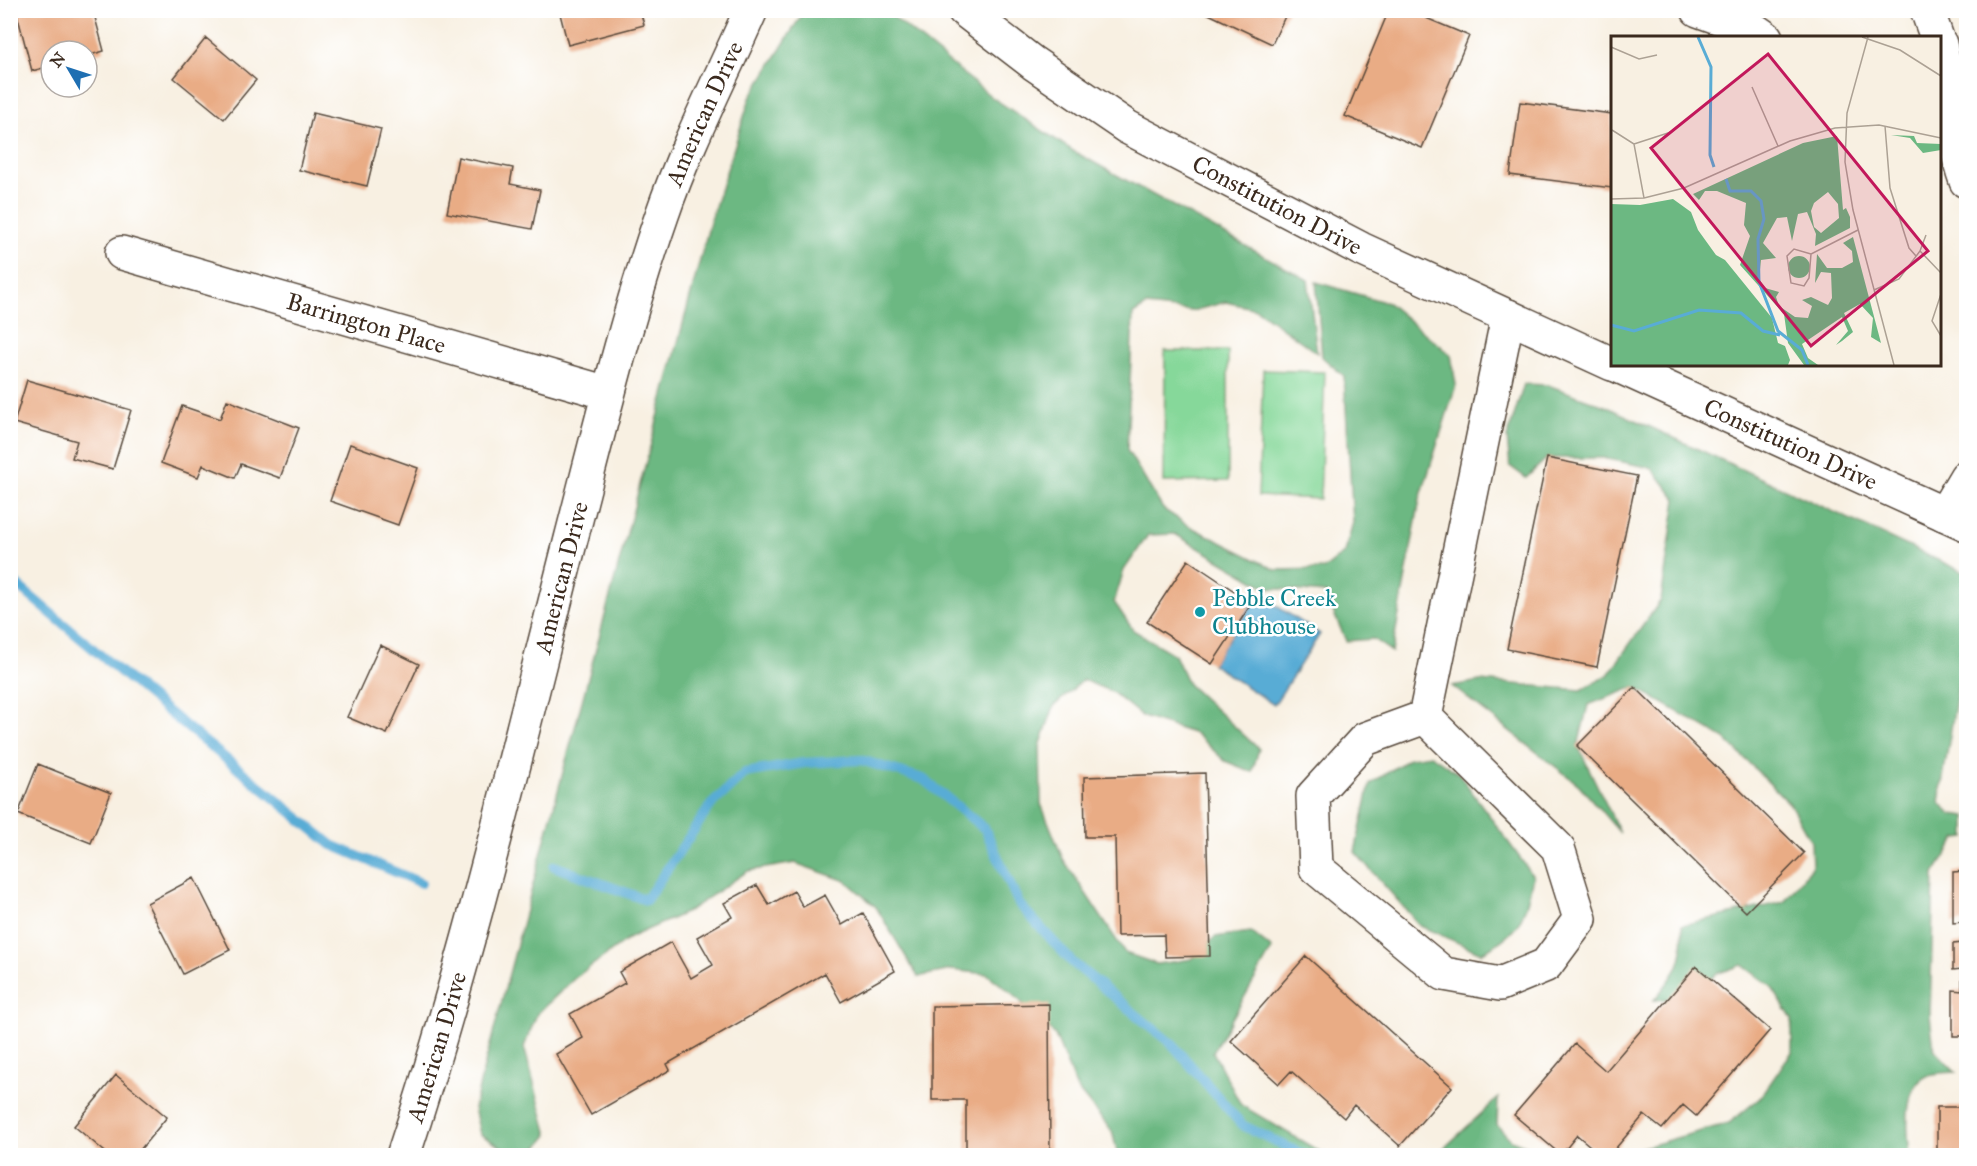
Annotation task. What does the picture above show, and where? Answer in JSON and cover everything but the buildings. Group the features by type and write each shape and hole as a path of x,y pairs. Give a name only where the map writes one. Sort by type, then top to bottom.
{"street":[{"name":"American Drive","path":"403,1155 433,1064 485,879 608,393 662,212 751,10"},
{"name":"Constitution Drive","path":"964,10 1033,63 1127,127 1361,249 1611,363"},
{"path":"1698,10 1756,31 1763,36"},
{"path":"1927,10 1936,36"},
{"path":"1941,43 1966,34"},
{"path":"1941,56 1944,97 1966,181"},
{"name":"Barrington Place","path":"122,254 608,393"},
{"path":"1425,717 1508,316"},
{"name":"Constitution Drive","path":"1617,366 1955,519"},
{"path":"1955,519 1966,477"},
{"path":"1425,717 1558,848 1580,919 1546,965 1500,984 1444,974 1316,868 1313,796 1365,739 1425,717"}],"green space":[{"path":"804,11 886,11 993,98 1073,151 1308,280 1317,353 1256,309 1226,302 1192,311 1146,306 1133,314 1127,450 1163,509 1189,526 1276,570 1324,569 1345,552 1353,522 1344,376 1322,357 1316,282 1388,303 1451,355 1456,385 1420,499 1392,652 1373,639 1346,641 1325,593 1267,588 1175,534 1148,535 1124,570 1114,602 1133,630 1175,655 1188,684 1259,749 1252,772 1225,761 1196,734 1143,717 1112,692 1083,680 1054,706 1040,746 1041,804 1063,859 1125,953 1157,964 1192,959 1215,937 1251,932 1272,949 1213,1052 1241,1105 1322,1153 1332,1155 1118,1155 1112,1131 1077,1089 1055,1035 1014,995 987,974 951,970 918,977 876,907 846,881 795,863 748,871 687,912 631,937 576,977 537,1014 524,1047 548,1135 535,1151 509,1152 480,1134 474,1108 483,1071 711,219 750,98"},
{"path":"1165,351 1228,351 1228,481 1164,482"},
{"path":"1263,370 1325,372 1320,499 1258,496"},
{"path":"1524,384 1548,385 1605,406 1966,573 1966,663 1962,663 1939,802 1952,814 1966,816 1966,837 1957,838 1934,874 1930,1016 1934,1049 1956,1072 1927,1076 1913,1090 1907,1123 1910,1155 1616,1155 1729,1123 1760,1098 1792,1052 1792,1019 1771,986 1742,965 1716,974 1696,996 1654,1000 1674,974 1681,958 1682,925 1784,902 1812,867 1811,842 1790,804 1725,739 1635,687 1588,705 1578,746 1620,833 1579,785 1452,686 1480,681 1581,690 1608,675 1661,600 1676,499 1652,468 1603,458 1547,458 1526,478 1510,466 1507,438"},
{"path":"1431,755 1459,774 1533,876 1527,904 1519,923 1505,938 1481,953 1420,926 1355,852 1370,784 1410,758"},
{"path":"1498,1098 1497,1125 1511,1140 1551,1155 1426,1155 1442,1150"}],"water":[{"path":"1258,594 1320,634 1274,705 1212,664"}],"waterway":[{"path":"10,579 332,845 421,883"},
{"path":"554,866 646,900 711,805 745,773 804,763 861,760 923,779 985,829 1019,904 1072,962 1173,1045 1242,1125 1306,1156"}],"place":[{"name":"Pebble Creek Clubhouse","path":"1200,612"}]}
